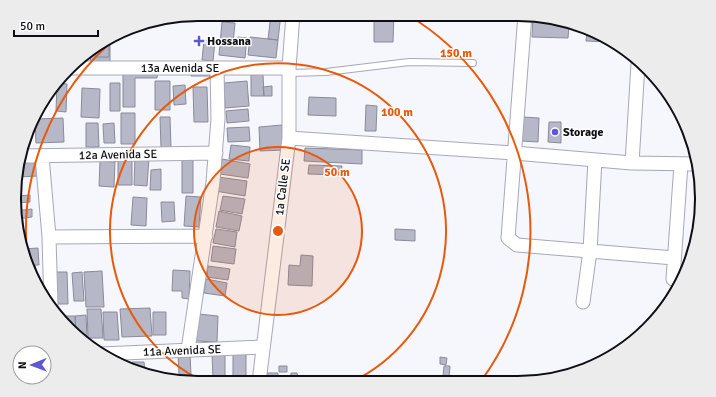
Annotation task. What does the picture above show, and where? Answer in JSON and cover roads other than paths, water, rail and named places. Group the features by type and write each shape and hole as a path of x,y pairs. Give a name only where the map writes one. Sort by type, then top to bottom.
{"street":[{"name":"1a Calle SE","path":"260,376 289,138 289,70 292,21"},
{"path":"524,21 508,238 517,245 674,258"},
{"name":"13a Avenida SE","path":"78,68 218,68 289,70"},
{"path":"188,350 206,236 216,153 218,68"},
{"path":"632,163 638,68"},
{"path":"289,138 514,153 632,163 692,164"},
{"name":"12a Avenida SE","path":"26,156 216,153"},
{"path":"42,156 49,237 51,297"},
{"path":"583,302 590,251 595,160"},
{"path":"673,279 681,164"},
{"path":"49,237 206,236"},
{"name":"11a Avenida SE","path":"112,353 262,348"}],"lane":[{"path":"289,70 326,72 408,62 473,63"}],"place":[{"name":"Hossana","path":"199,41"},
{"name":"Storage","path":"555,132"}]}
